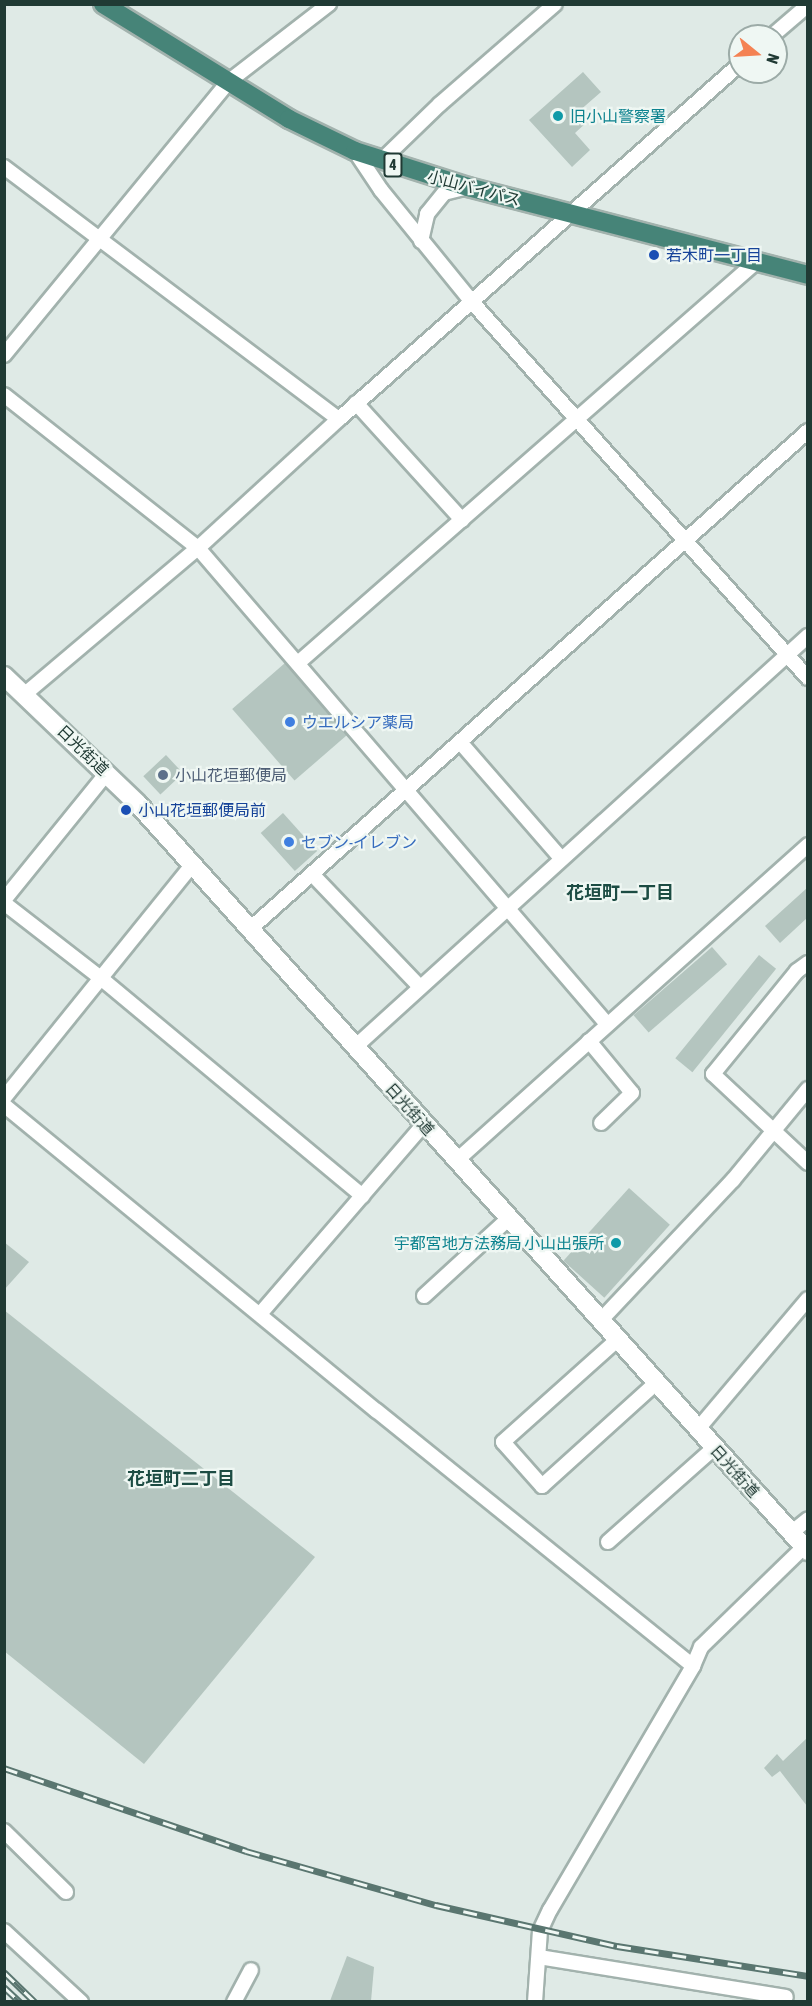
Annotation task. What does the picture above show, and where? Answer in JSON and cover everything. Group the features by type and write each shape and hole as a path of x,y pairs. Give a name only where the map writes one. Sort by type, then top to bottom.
{"highway":[{"name":"小山バイパス","path":"103,4 289,119 355,151 468,187 807,275"}],"main road":[{"name":"日光街道","path":"4,676 26,694 107,773 193,864 456,1161 806,1549"}],"street":[{"path":"4,355 228,82 329,4"},
{"path":"381,161 440,104 555,4"},
{"path":"786,24 807,5"},
{"path":"26,694 198,548 356,403 728,75"},
{"path":"355,151 421,241 472,302 807,678"},
{"path":"4,166 339,419"},
{"path":"421,241 427,214 444,193 468,187"},
{"path":"298,663 757,261"},
{"path":"4,395 198,548 607,1024"},
{"path":"356,403 462,520"},
{"path":"250,929 406,792 684,539 807,431"},
{"path":"355,1047 807,636"},
{"path":"460,742 561,858"},
{"path":"107,773 4,902 102,979 363,1196"},
{"path":"456,1161 807,845"},
{"path":"4,1098 193,864"},
{"path":"312,874 420,987"},
{"path":"807,963 797,971 713,1074 807,1163"},
{"path":"589,1041 632,1093 601,1123"},
{"path":"600,1321 733,1180 807,1089"},
{"path":"4,1105 377,1412 693,1666"},
{"path":"260,1314 424,1125"},
{"path":"424,1296 508,1219"},
{"path":"698,1430 807,1299"},
{"path":"617,1340 503,1442 542,1486 656,1383"},
{"path":"608,1542 714,1448"},
{"path":"791,1533 807,1519"},
{"path":"535,2001 540,1931 550,1910 693,1666 701,1647 806,1549"},
{"path":"4,1831 66,1892"},
{"path":"4,1931 81,2001"},
{"path":"539,1957 786,1996"},
{"path":"234,2001 251,1970"}],"building":[{"name":"旧小山警察署","path":"583,72 601,92 578,112 587,122 575,133 590,150 572,167 529,120"},
{"name":"ウエルシア薬局","path":"285,663 347,735 294,781 232,709"},
{"name":"小山花垣郵便局","path":"166,755 183,773 160,794 143,776"},
{"name":"セブン-イレブン","path":"283,813 317,851 295,871 261,833"},
{"path":"807,888 807,918 780,943 765,926"},
{"path":"712,947 727,964 649,1033 634,1015"},
{"path":"759,955 776,969 692,1072 675,1058"},
{"name":"宇都宮地方法務局 小山出張所","path":"629,1188 670,1225 604,1298 563,1261"},
{"path":"4,1242 29,1262 4,1290"},
{"path":"4,1310 315,1557 144,1764 4,1651"},
{"path":"807,1738 807,1806 780,1771 772,1777 764,1768 777,1754 783,1761"},
{"path":"347,1956 374,1967 371,2001 330,2001"}],"railway":[{"path":"4,1768 246,1851 436,1905 617,1946 808,1976"},
{"path":"4,1972 35,2002"},
{"path":"4,1987 20,2002"}],"place":[{"name":"旧小山警察署","path":"558,116"},
{"name":"若木町一丁目","path":"654,255"},
{"name":"ウエルシア薬局","path":"290,722"},
{"name":"小山花垣郵便局","path":"163,775"},
{"name":"小山花垣郵便局前","path":"126,810"},
{"name":"セブン-イレブン","path":"289,842"},
{"name":"宇都宮地方法務局 小山出張所","path":"616,1243"}],"district":[{"name":"花垣町一丁目","path":"620,893"},
{"name":"花垣町二丁目","path":"181,1479"}]}
